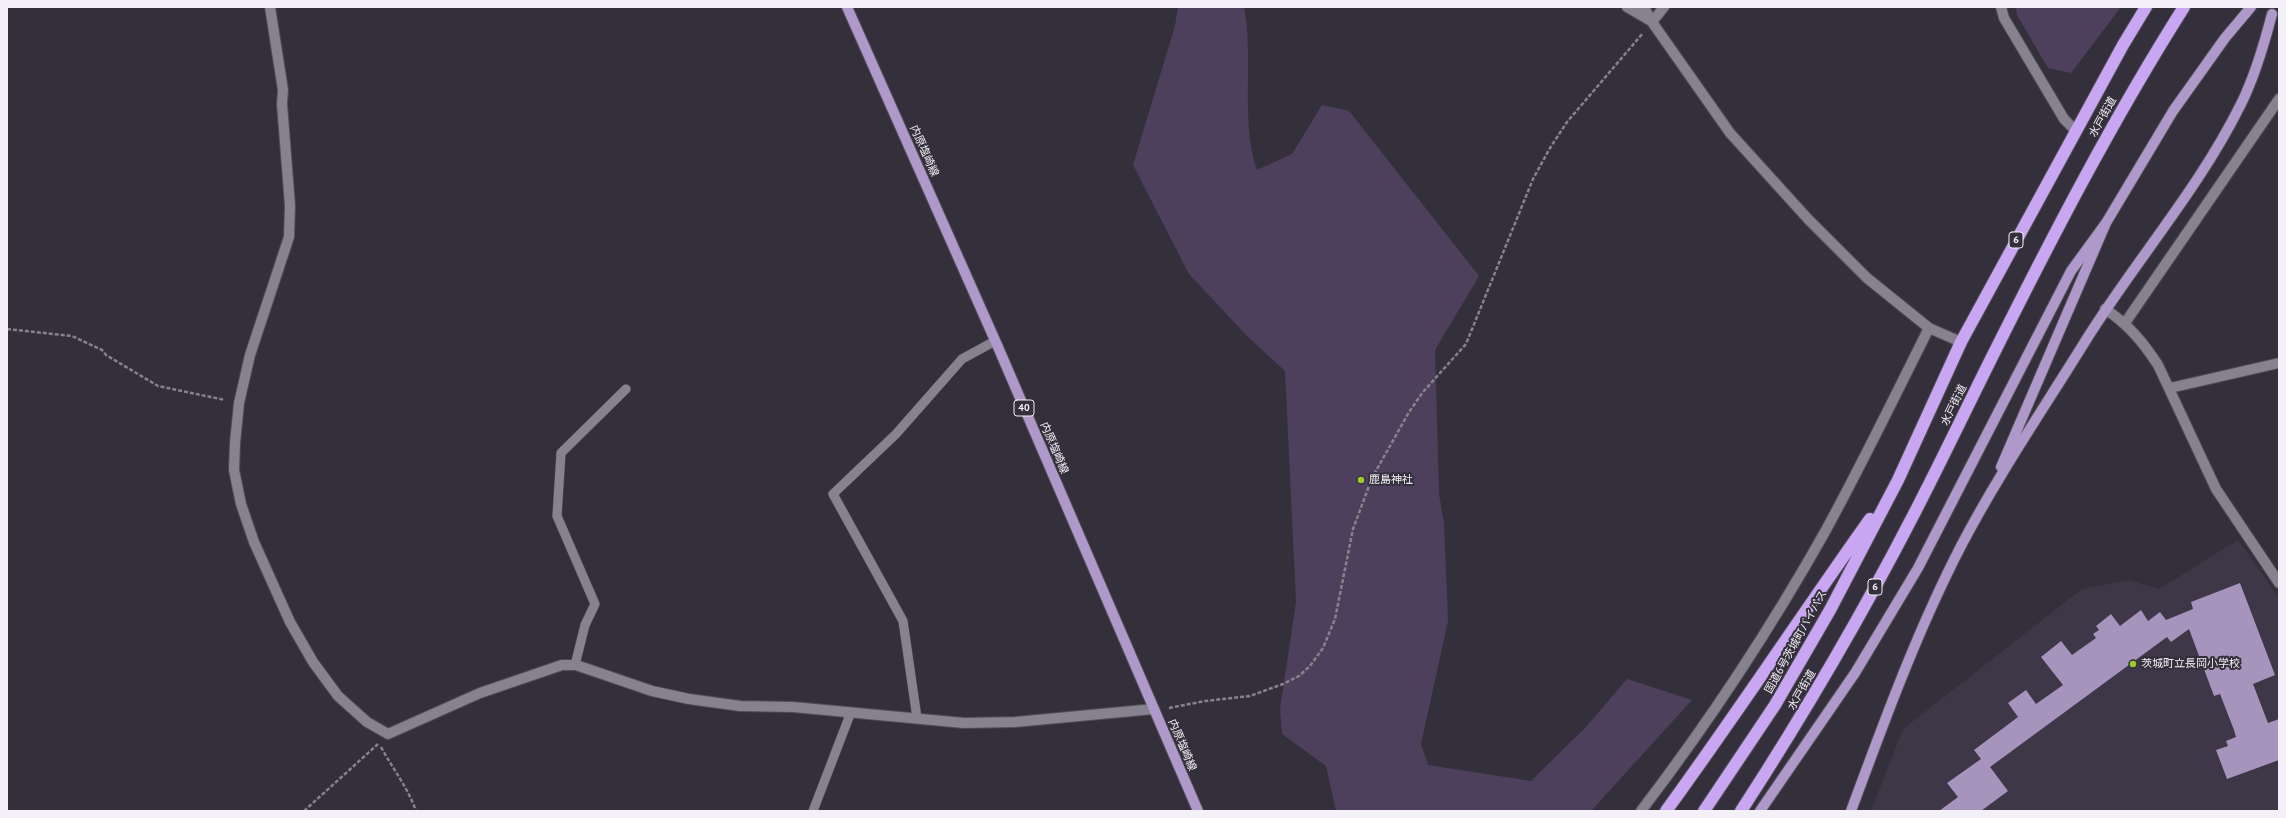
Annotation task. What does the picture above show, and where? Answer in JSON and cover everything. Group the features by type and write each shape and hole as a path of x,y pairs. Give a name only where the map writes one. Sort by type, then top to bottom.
{"highway":[{"name":"水戸街道","path":"1898,480 1961,342 2076,131 2146,7"},
{"name":"水戸街道","path":"1741,811 1792,733 1866,604 1916,511 2074,196 2146,66 2184,7"},
{"path":"1666,811 1727,727 1786,637 1898,480"},
{"name":"国道6号茨城町バイパス","path":"1704,811 1775,705 1830,610 1898,480"}],"main road":[{"name":"内原塩崎線","path":"848,7 995,341 1198,811"},
{"path":"1760,811 1855,673 1918,568 2071,271 2106,223 2174,111 2226,38 2251,7"},
{"path":"1851,811 1884,722 1930,612 1961,548 1988,498 2105,309 2196,182 2241,104 2259,59 2272,14"},
{"path":"1988,498 2106,223"}],"street":[{"path":"270,7 283,90 282,104 290,206 289,237 250,355 239,403 234,443 234,470 241,504 267,576 294,629 313,662 338,696 367,722 388,734 415,720 480,693 562,665 574,665 652,691 689,699 740,706 793,707 964,723 1015,722 1154,709"},
{"path":"1627,7 1652,22"},
{"path":"1644,7 1652,22 1730,133 1808,219 1867,278 1929,328 1961,342"},
{"path":"1652,22 1664,7"},
{"path":"2001,7 2004,18 2064,119 2076,131"},
{"path":"2125,323 2279,99"},
{"path":"2105,309 2125,323 2146,346 2170,388 2216,488 2279,583"},
{"path":"1641,811 1680,760 1733,683 1826,530 1929,328"},
{"path":"2170,388 2279,363"}],"lane":[{"path":"917,718 903,622 833,494 896,434 962,359 995,341"},
{"path":"574,665 585,625 595,604 557,516 561,453 626,389"},
{"path":"812,811 851,712"}],"path":[{"path":"1154,709 1250,696 1299,676 1310,666 1323,648 1334,619 1353,529 1372,478 1409,412 1424,392 1466,344 1534,179 1550,148 1567,122 1652,22"},
{"path":"7,329 72,336 102,350 106,355 158,386 239,403"},
{"path":"304,811 388,734"},
{"path":"379,743 393,770 409,792 416,811"}],"shaded area":[{"path":"1178,7 1244,7 1248,48 1249,131 1257,170 1292,154 1322,105 1349,111 1479,276 1435,350 1439,494 1444,523 1448,621 1421,744 1428,765 1531,781 1586,727 1627,679 1692,700 1591,811 1336,811 1326,766 1282,734 1280,709 1296,602 1285,371 1247,336 1189,274 1133,165 1175,26"},
{"path":"2016,7 2121,7 2071,73 2048,68 2017,15"},
{"name":"茨城町立長岡小学校","path":"2238,540 2279,598 2279,810 1871,811 1903,729 2082,589 2128,580 2159,589"}],"building":[{"path":"2240,583 2275,675 2253,684 2268,723 2279,719 2279,760 2227,779 2216,750 2228,746 2226,741 2236,737 2220,694 2214,696 2189,629 2171,642 2167,637 1990,767 2008,791 1981,811 1939,811 1958,797 1947,783 1981,759 1974,750 2018,717 2008,703 2026,690 2036,704 2063,685 2041,657 2061,641 2072,655 2096,638 2093,634 2099,630 2096,626 2111,614 2120,626 2141,610 2148,621 2160,612 2166,620 2193,609 2191,602"}],"place":[{"name":"鹿島神社","path":"1361,480"},
{"name":"茨城町立長岡小学校","path":"2133,664"}]}
